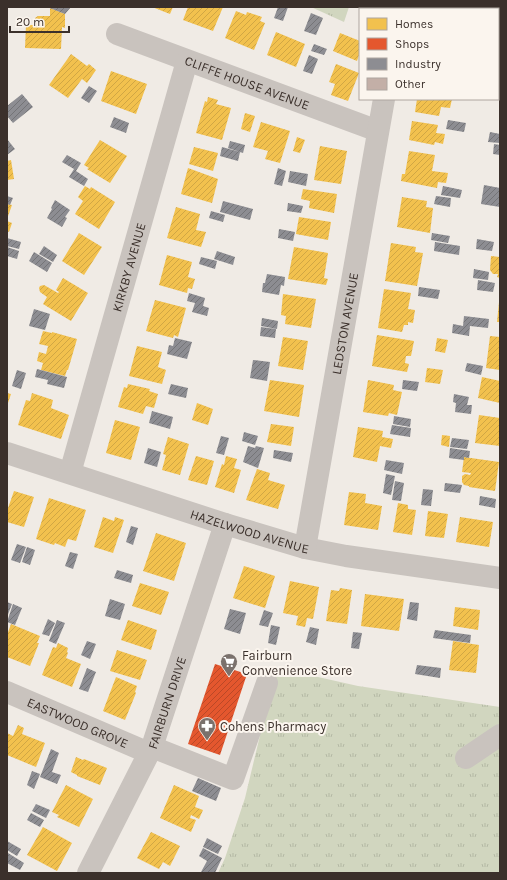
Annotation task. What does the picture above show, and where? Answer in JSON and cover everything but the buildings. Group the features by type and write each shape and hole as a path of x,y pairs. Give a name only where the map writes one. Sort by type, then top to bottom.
{"street":[{"name":"CLIFFE HOUSE AVENUE","path":"117,34 378,131"},
{"name":"KIRKBY AVENUE","path":"70,474 187,61"},
{"name":"LEDSTON AVENUE","path":"305,548 384,100"},
{"name":"HAZELWOOD AVENUE","path":"7,454 305,548 346,556 500,578"},
{"name":"FAIRBURN DRIVE","path":"88,873 150,750 225,524"},
{"name":"EASTWOOD GROVE","path":"7,692 150,750 234,779 267,683"},
{"path":"466,758 500,735"}],"green space":[{"path":"311,7 349,7 344,22"},
{"path":"274,677 318,677 358,686 500,707 500,873 218,873 225,858 245,798"}],"place":[{"name":"Fairburn Convenience Store","path":"229,677"},
{"name":"Cohens Pharmacy","path":"207,741"}]}
